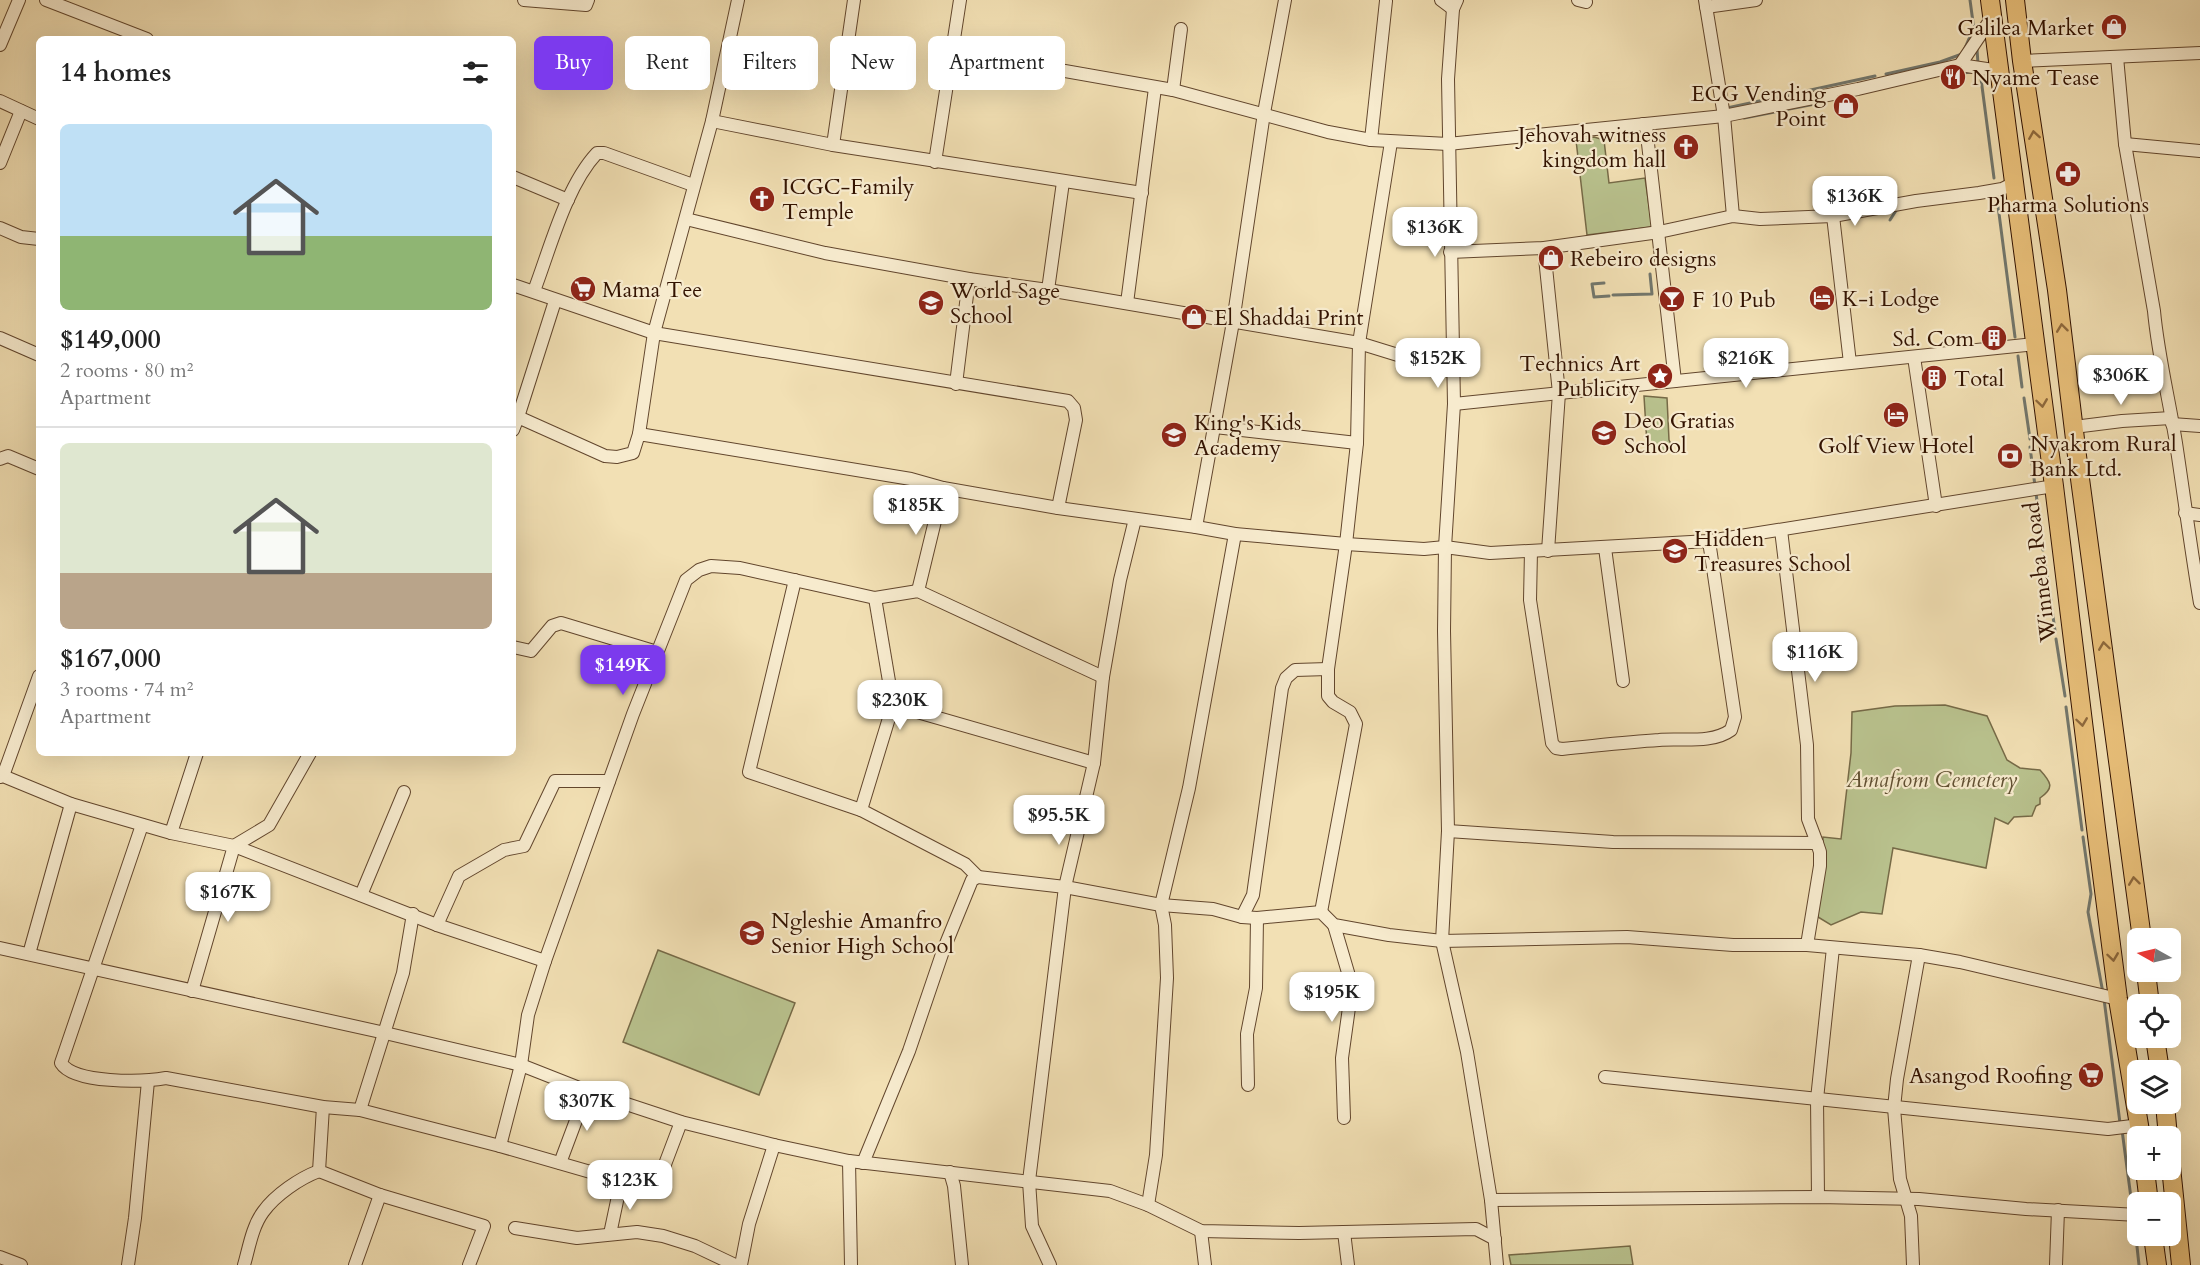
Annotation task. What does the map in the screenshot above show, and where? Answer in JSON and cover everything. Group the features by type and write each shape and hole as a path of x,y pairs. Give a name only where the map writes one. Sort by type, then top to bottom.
{"highway":[{"path":"2015,0 2022,61 2058,291 2141,928"},
{"name":"Winneba Road","path":"1991,8 2118,999 2139,1126"},
{"path":"2076,679 2108,674"},
{"path":"2154,1246 2157,1265"},
{"path":"2178,1246 2181,1265"}],"street":[{"path":"0,45 19,0"},
{"path":"46,0 139,36"},
{"path":"524,0 586,5 588,0"},
{"path":"516,416 605,456 633,453 639,434 654,333 712,121 738,0"},
{"path":"833,145 854,0"},
{"path":"954,36 960,0"},
{"path":"1196,527 1233,322 1264,113 1285,0"},
{"path":"1441,0 1455,5 1448,79 1454,404 1445,547 1443,631 1448,831 1442,941 1467,1052 1491,1200 1497,1265"},
{"path":"1733,216 1724,116 1705,3 1756,0"},
{"path":"1371,140 1386,2"},
{"path":"1960,65 1991,8"},
{"path":"1173,90 1181,29"},
{"path":"2022,61 2200,53"},
{"path":"2117,57 2126,144 2200,603"},
{"path":"1065,72 1173,90 1328,132 1391,142 1449,144 1724,116 1858,89 1960,65 2000,71"},
{"path":"1127,303 1155,88"},
{"path":"935,162 946,90"},
{"path":"0,101 36,118"},
{"path":"0,163 21,111"},
{"path":"712,121 833,145 1142,193"},
{"path":"1644,124 1659,232 1675,381"},
{"path":"1321,912 1356,724 1350,712 1333,702 1328,696 1328,669 1346,544 1357,443 1359,343 1391,142"},
{"path":"2126,144 2200,151"},
{"path":"534,291 568,200 597,153 604,153 693,185"},
{"path":"516,178 568,200"},
{"path":"1048,290 1063,182"},
{"path":"1450,252 1544,248 1659,232 1733,216 1760,219 1833,216 2002,189 2014,183"},
{"path":"1833,216 1850,363"},
{"path":"686,219 825,253 1359,343 1453,372"},
{"path":"0,228 21,237 36,239"},
{"path":"1544,248 1559,393 1548,551"},
{"path":"956,384 969,279"},
{"path":"516,286 654,333 1068,401 1074,408 1076,420 1058,508"},
{"path":"516,413 555,301"},
{"path":"0,338 36,354"},
{"path":"1454,404 2035,344"},
{"path":"1914,357 1936,506"},
{"path":"2074,427 2122,421 2171,421 2200,426"},
{"path":"1215,427 1357,443"},
{"path":"639,434 911,479 943,488 1058,508 1235,534 1424,549 1445,547 1490,553 1709,541 2054,486"},
{"path":"0,459 8,456 36,468"},
{"path":"918,591 943,488"},
{"path":"2185,513 2200,515"},
{"path":"1050,1265 1032,1226 1029,1181 1065,887 1094,763 1103,677 1120,580 1135,519"},
{"path":"1781,530 1808,753 1808,819 1820,852 1820,866 1807,945"},
{"path":"1148,1205 1156,1155 1167,978 1165,925 1161,905 1189,788 1235,534"},
{"path":"1532,551 1530,600 1552,743 1556,748 1562,749 1659,740 1704,739 1717,737 1731,730 1736,717 1709,541"},
{"path":"1605,548 1623,681"},
{"path":"500,1146 521,1065 528,1015 545,961 609,781 686,580 699,570 711,566 740,568 874,598 918,591 1103,677"},
{"path":"795,580 749,772 861,810 965,864 978,877"},
{"path":"861,810 893,705 874,598"},
{"path":"516,648 531,651 552,626 561,623 657,652"},
{"path":"1242,917 1253,895 1282,688 1286,678 1295,670 1328,669"},
{"path":"36,693 1,776 71,804 171,833 234,846 437,925 545,961"},
{"path":"893,705 1094,763"},
{"path":"171,833 196,756"},
{"path":"192,991 234,846 269,825 308,756"},
{"path":"437,925 459,876 504,850 524,846 555,781 609,781"},
{"path":"361,895 404,792"},
{"path":"29,954 71,804"},
{"path":"142,825 61,1063 65,1070 75,1074 116,1080 148,1081 166,1077 323,1107 360,1110 500,1146 646,1188 656,1188 681,1122"},
{"path":"1448,831 1613,842 1817,843"},
{"path":"863,1162 909,1051 943,951 972,880 978,877 1065,887 1161,905 1213,909 1242,917 1257,918 1321,912"},
{"path":"1321,912 1334,925 1352,986 1342,1058 1344,1118"},
{"path":"360,1110 403,973 413,915"},
{"path":"1248,1085 1247,1034 1256,988 1257,918"},
{"path":"1334,925 1389,935 1442,941 1627,937 1733,945 1807,945 1919,955 1960,962 2118,999"},
{"path":"0,948 521,1065 587,1091 681,1122 774,1145 849,1161 1110,1191 1148,1205 1201,1231 1344,1232 1476,1229 1495,1239"},
{"path":"1818,1197 1817,1099 1833,948"},
{"path":"1914,1265 1911,1216 1900,1179 1894,1107 1919,955"},
{"path":"1605,1077 2127,1131"},
{"path":"128,1265 135,1218 148,1081"},
{"path":"560,1163 587,1091"},
{"path":"319,1171 323,1107"},
{"path":"741,1265 749,1224 774,1145"},
{"path":"849,1161 850,1265"},
{"path":"244,1265 263,1211 292,1185 305,1176 319,1171 380,1195 484,1226 469,1265"},
{"path":"950,1172 954,1186 962,1265"},
{"path":"610,1234 621,1182"},
{"path":"355,1265 380,1195"},
{"path":"1491,1200 1818,1197 1905,1199 2127,1214"},
{"path":"2056,1265 2058,1210"},
{"path":"515,1228 577,1238 637,1232 663,1236 695,1246 735,1265"},
{"path":"1201,1231 1205,1265"},
{"path":"1344,1232 1347,1265"},
{"path":"0,1257 21,1265"}],"green space":[{"path":"1594,137 1604,140 1609,183 1645,178 1652,227 1587,235 1576,140"},
{"path":"1644,396 1667,398 1671,444 1668,451 1662,451 1647,444"},
{"name":"Amafrom Cemetery","path":"1945,705 1987,716 2007,760 2020,768 2040,770 2049,781 2048,791 2040,798 2040,804 2036,806 2032,816 2014,817 2008,824 1995,818 1986,868 1893,848 1882,914 1861,912 1831,925 1818,917 1823,837 1841,839 1851,753 1852,712 1895,706"},
{"path":"658,950 795,1003 759,1095 623,1042"},
{"path":"1630,1246 1633,1265 1511,1265 1509,1255"}],"waterway":[{"path":"1970,0 1975,37"},
{"path":"1965,48 1974,27"},
{"path":"1977,49 1978,64"},
{"path":"1886,74 1940,62 1962,54"},
{"path":"1980,71 1994,178"},
{"path":"1943,75 1972,72"},
{"path":"1727,108 1875,76"},
{"path":"1744,118 1825,102"},
{"path":"1997,198 2015,337"},
{"path":"1890,220 1897,209"},
{"path":"1613,295 1652,294 1650,274"},
{"path":"1604,283 1592,284 1594,297 1609,296"},
{"path":"2018,356 2022,387"},
{"path":"2024,398 2030,439"},
{"path":"2030,447 2035,486"},
{"path":"2036,493 2043,550"},
{"path":"2044,557 2051,600"},
{"path":"2052,609 2055,631"},
{"path":"2056,639 2065,696"},
{"path":"2066,707 2082,830"},
{"path":"2083,837 2091,894 2088,912 2103,993"},
{"path":"2104,999 2120,1123"},
{"path":"2122,1130 2130,1192"},
{"path":"2137,1246 2139,1265"}],"place":[{"name":"Galilea Market","path":"2114,27"},
{"name":"Nyame Tease","path":"1953,77"},
{"name":"ECG Vending Point","path":"1846,106"},
{"name":"Jehovah witness kingdom hall","path":"1686,147"},
{"name":"Pharma Solutions","path":"2068,174"},
{"name":"ICGC-Family Temple","path":"762,199"},
{"name":"Rebeiro designs","path":"1551,258"},
{"name":"Mama Tee","path":"583,289"},
{"name":"K-i Lodge","path":"1822,298"},
{"name":"F 10 Pub","path":"1672,299"},
{"name":"World Sage School","path":"931,303"},
{"name":"El Shaddai Print","path":"1194,317"},
{"name":"Sd. Com","path":"1994,338"},
{"name":"Technics Art Publicity","path":"1660,376"},
{"name":"Total","path":"1934,378"},
{"name":"Golf View Hotel","path":"1896,415"},
{"name":"Deo Gratias School","path":"1604,433"},
{"name":"King's Kids Academy","path":"1174,435"},
{"name":"Nyakrom Rural Bank Ltd.","path":"2010,456"},
{"name":"Hidden Treasures School","path":"1675,551"},
{"name":"Ngleshie Amanfro Senior High School","path":"752,933"},
{"name":"Asangod Roofing","path":"2091,1075"}]}
